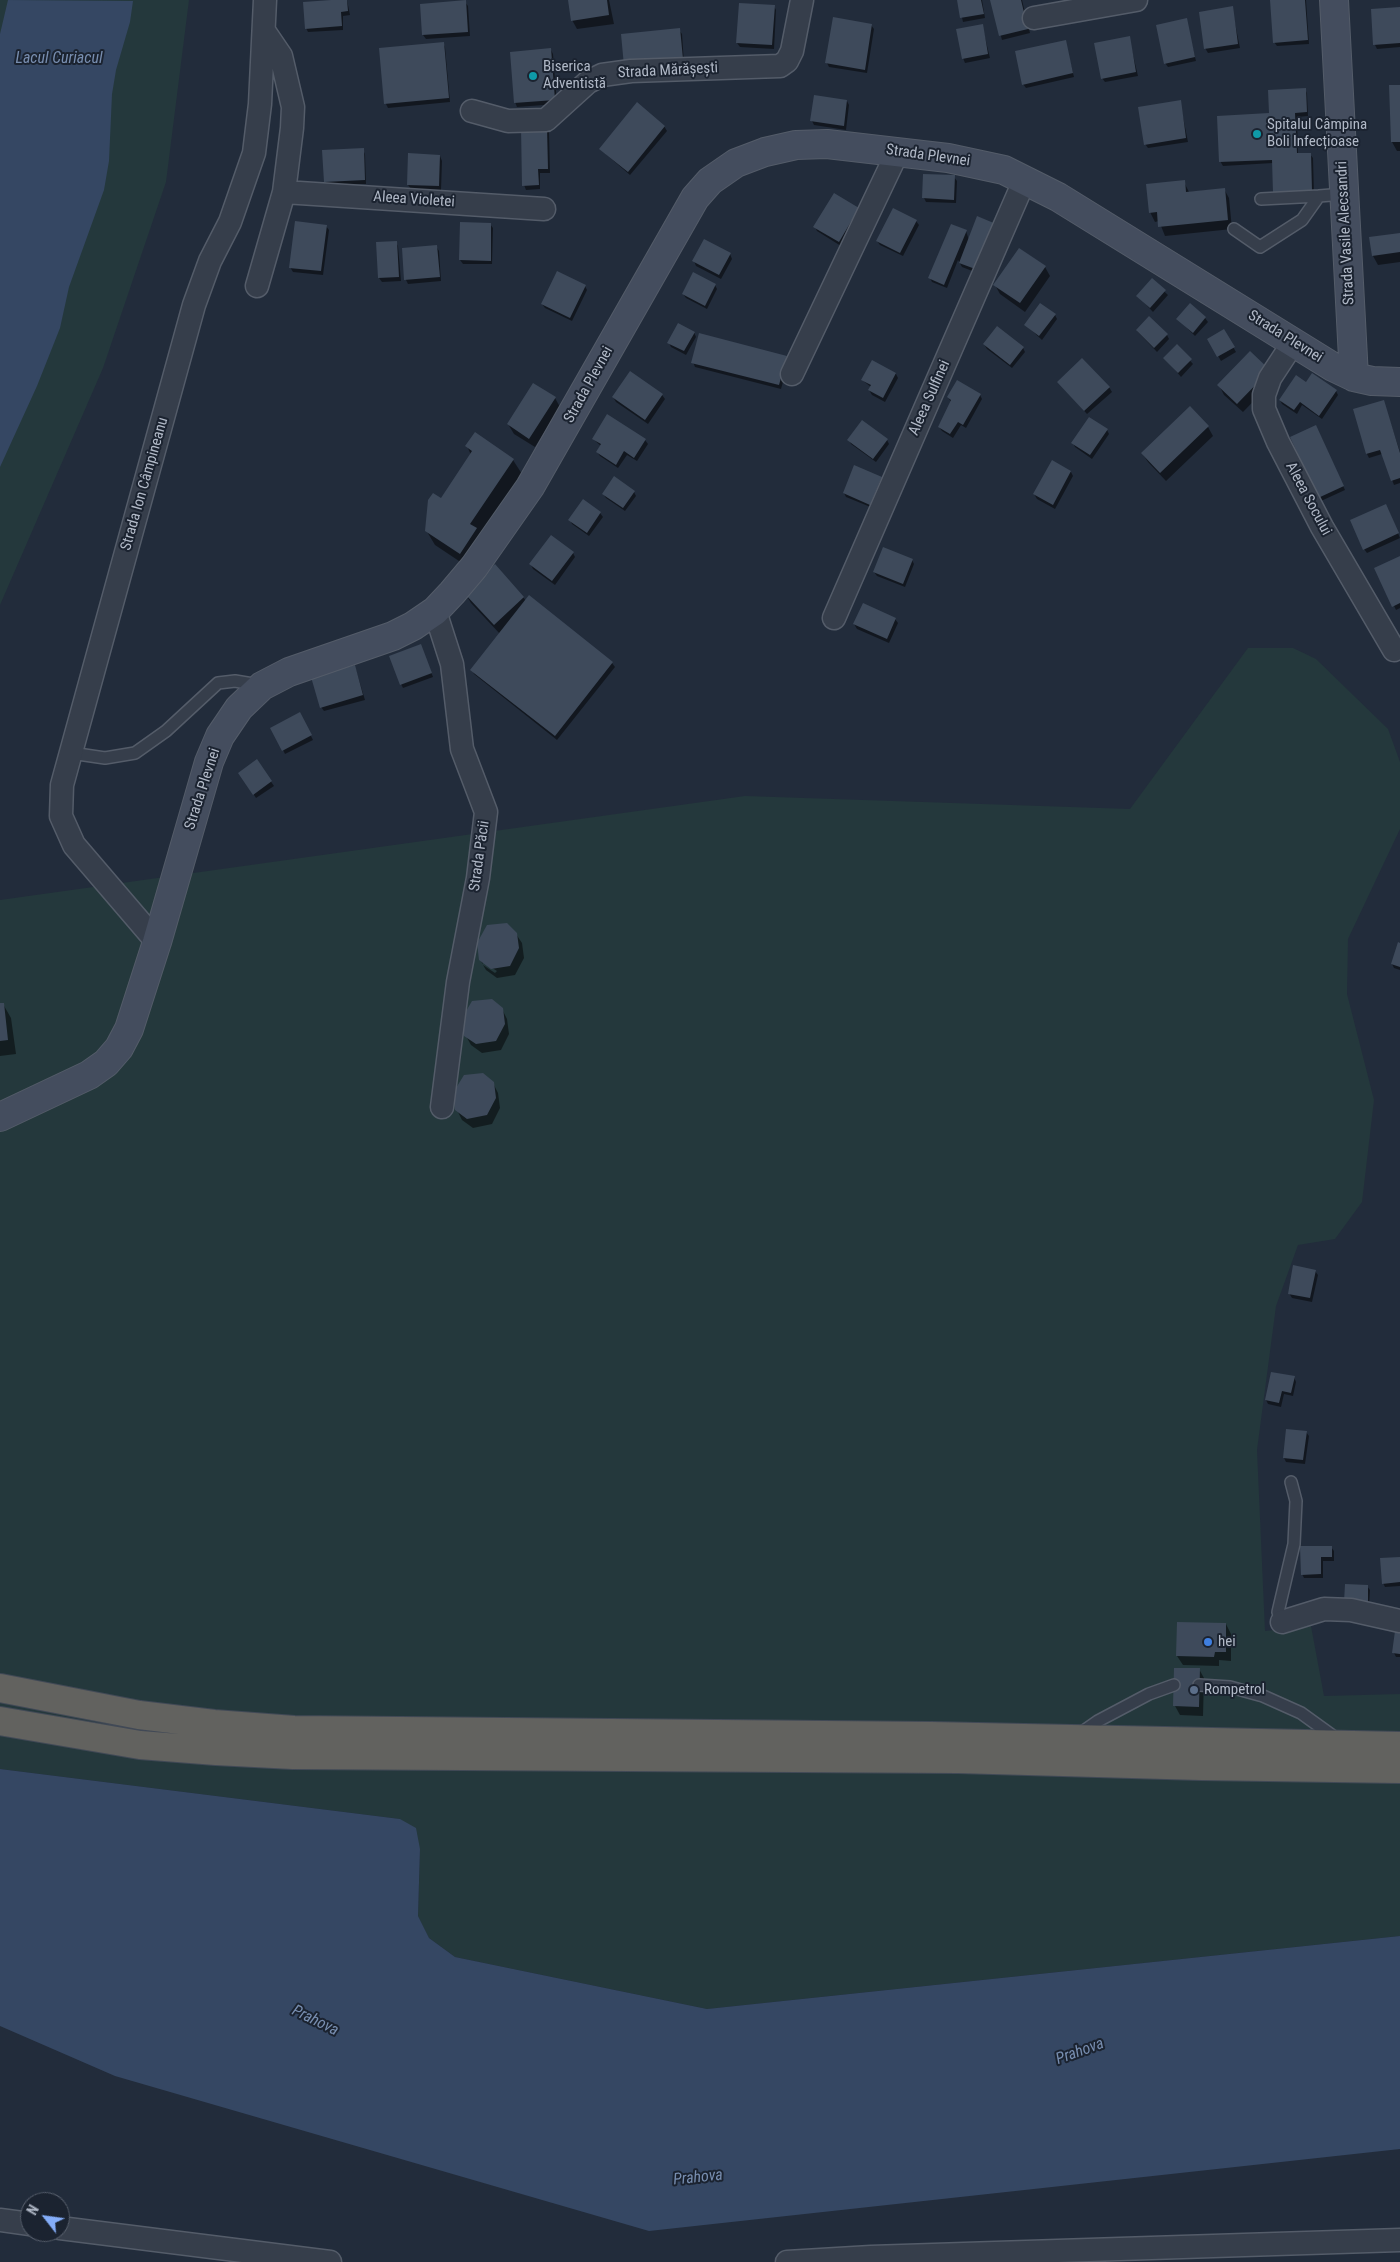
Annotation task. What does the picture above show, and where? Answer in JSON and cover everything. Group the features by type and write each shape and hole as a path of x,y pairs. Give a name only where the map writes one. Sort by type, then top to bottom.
{"highway":[{"path":"0,1688 139,1715 214,1724 294,1730 1072,1739 1400,1746"},
{"path":"0,1721 140,1745 293,1755 958,1759 1201,1766 1400,1769"}],"main road":[{"name":"Strada Vasile Alecsandri","path":"1334,0 1331,195 1354,377"},
{"name":"Strada Plevnei","path":"0,1116 89,1075 106,1063 119,1048 129,1029 158,942 209,762 220,736 238,708 262,686 290,672 393,636 413,626 435,611 474,567 530,487 673,234 696,198 710,181 736,163 765,152 796,145 827,144 898,151 985,164 1025,179 1058,196 1293,343 1354,377 1372,382 1400,382"}],"street":[{"name":"Strada Ion Câmpineanu","path":"158,942 74,844 60,816 62,785 194,305 210,261 230,222 254,153 260,104 265,0"},
{"name":"Strada Mărășești","path":"472,111 508,121 546,120 588,82 602,75 631,71 780,66 787,62 792,51 802,0"},
{"path":"1034,18 1136,0"},
{"path":"257,286 284,192 293,107 281,56 264,31"},
{"path":"792,374 898,151"},
{"name":"Aleea Sulfinei","path":"834,618 1025,179"},
{"name":"Aleea Violetei","path":"284,192 544,209"},
{"name":"Aleea Socului","path":"1293,343 1270,378 1264,395 1264,409 1278,442 1322,527 1394,650"},
{"name":"Strada Păcii","path":"435,611 452,664 462,749 486,812 478,878 458,982 442,1106"},
{"path":"1282,1622 1324,1609 1351,1610 1400,1621"},
{"path":"0,2220 20,2223"},
{"path":"70,2229 330,2262"},
{"path":"787,2262 881,2257 1400,2240"}],"lane":[{"path":"1261,199 1331,195"},
{"path":"1234,229 1260,247 1302,220 1331,195"},
{"path":"71,753 105,758 135,753 166,732 218,683 234,681 262,686"},
{"path":"1282,1622 1278,1612 1294,1544 1296,1500 1291,1482"},
{"path":"1072,1739 1098,1721 1148,1694 1174,1685"},
{"path":"1200,1685 1230,1687 1263,1696 1301,1713 1344,1744"}],"green space":[{"path":"0,0 189,0 166,182 103,368 0,605"},
{"path":"1248,648 1293,648 1316,659 1388,729 1400,762 1400,829 1348,939 1347,994 1374,1100 1362,1202 1335,1239 1298,1245 1276,1306 1257,1450 1265,1631 1311,1626 1324,1696 1400,1694 1400,1936 707,2009 455,1957 429,1938 418,1916 420,1849 400,1819 0,1769 0,900 745,796 1130,809"}],"water":[{"name":"Lacul Curiacul","path":"8,0 133,1 130,22 116,70 112,94 109,161 104,190 69,287 60,328 37,386 0,467 0,34"},
{"name":"Prahova","path":"0,1769 400,1819 416,1828 420,1849 418,1916 429,1938 455,1957 707,2009 1400,1936 1400,2149 649,2231 115,2076 0,2026"}],"building":[{"path":"347,0 348,11 341,12 342,26 305,29 303,2"},
{"path":"466,0 468,32 422,35 420,4"},
{"path":"568,0 607,0 609,15 571,21"},
{"path":"957,0 981,0 984,14 960,18"},
{"path":"990,0 1021,0 1028,29 999,36"},
{"path":"1270,0 1305,0 1308,40 1273,43"},
{"path":"739,3 775,5 772,45 736,43"},
{"path":"1233,6 1238,44 1204,49 1199,12"},
{"path":"1400,7 1400,43 1373,45 1371,9"},
{"path":"833,17 872,24 865,70 825,63"},
{"path":"1187,18 1195,57 1164,64 1156,25"},
{"path":"983,24 988,54 962,59 956,29"},
{"path":"680,28 683,59 624,66 621,34"},
{"path":"1130,36 1136,72 1101,79 1094,43"},
{"path":"1066,40 1073,73 1022,85 1015,51"},
{"path":"444,42 449,98 384,104 379,48"},
{"name":"Biserica Adventistă","path":"551,48 555,100 514,103 510,52"},
{"path":"1389,85 1400,85 1400,142 1391,142"},
{"name":"Spitalul Câmpina Boli Infecțioase","path":"1306,88 1307,112 1295,113 1297,153 1311,153 1312,191 1273,193 1272,160 1219,162 1217,116 1269,113 1268,90"},
{"path":"814,95 847,100 844,126 810,121"},
{"path":"1181,100 1186,138 1144,145 1138,107"},
{"path":"637,102 665,126 628,172 599,149"},
{"path":"521,127 547,127 548,169 538,169 539,185 522,186"},
{"path":"364,148 365,180 324,182 322,150"},
{"path":"408,153 440,155 439,186 407,185"},
{"path":"923,174 955,175 954,200 922,198"},
{"path":"1185,180 1186,192 1225,188 1228,220 1158,227 1157,212 1149,213 1146,184"},
{"path":"834,193 859,208 839,242 813,227"},
{"path":"893,208 917,220 900,253 876,241"},
{"path":"977,216 996,224 978,270 959,263"},
{"path":"295,221 327,225 321,271 289,268"},
{"path":"460,222 491,223 491,261 459,260"},
{"path":"951,224 967,230 944,285 928,278"},
{"path":"1400,233 1400,252 1372,256 1369,237"},
{"path":"704,239 731,253 719,275 692,261"},
{"path":"397,241 399,277 378,278 376,242"},
{"path":"437,245 440,277 404,280 402,248"},
{"path":"1019,248 1046,266 1020,303 993,285"},
{"path":"557,271 586,285 570,318 541,304"},
{"path":"693,272 716,284 705,306 682,294"},
{"path":"1152,278 1166,290 1150,308 1136,296"},
{"path":"1040,303 1056,314 1039,336 1024,325"},
{"path":"1190,303 1206,317 1193,333 1176,319"},
{"path":"1149,316 1168,334 1154,348 1136,330"},
{"path":"678,323 695,332 684,351 667,343"},
{"path":"997,326 1024,347 1010,365 983,344"},
{"path":"1224,329 1235,347 1217,357 1207,339"},
{"path":"699,333 787,356 779,385 691,363"},
{"path":"1177,344 1192,359 1178,373 1163,358"},
{"path":"1250,351 1270,370 1237,404 1217,385"},
{"path":"1082,358 1110,387 1084,411 1057,382"},
{"path":"872,360 896,373 883,398 868,390 871,385 861,380"},
{"path":"630,371 663,394 645,420 612,397"},
{"path":"1312,373 1337,390 1319,416 1300,402 1294,410 1279,400 1296,375 1306,382"},
{"path":"957,380 981,394 963,425 958,422 950,434 938,427 951,400 947,397"},
{"path":"533,383 556,397 529,439 507,424"},
{"path":"1384,400 1400,453 1400,478 1391,481 1380,450 1366,454 1353,409"},
{"path":"1190,406 1209,426 1160,473 1141,453"},
{"path":"607,414 646,439 634,458 624,451 616,465 596,452 601,444 592,439"},
{"path":"1089,417 1108,429 1090,455 1071,443"},
{"path":"862,420 888,439 873,459 847,440"},
{"path":"1316,425 1344,486 1318,498 1290,437"},
{"path":"475,432 514,459 470,524 477,528 460,554 425,531 428,500 433,493 441,498 472,451 465,446"},
{"path":"1052,460 1071,471 1053,505 1033,494"},
{"path":"854,465 882,477 870,505 843,493"},
{"path":"614,476 635,491 623,508 602,494"},
{"path":"583,499 601,512 587,533 568,520"},
{"path":"1386,504 1399,533 1363,550 1350,520"},
{"path":"551,535 574,552 552,581 529,564"},
{"path":"883,547 913,559 903,584 873,572"},
{"path":"1400,556 1400,603 1392,607 1374,568"},
{"path":"495,564 524,597 494,625 464,593"},
{"path":"529,595 613,662 555,736 470,670"},
{"path":"863,603 896,618 887,639 853,624"},
{"path":"421,644 432,673 400,685 389,656"},
{"path":"355,665 363,695 320,708 311,677"},
{"path":"300,712 312,735 282,751 270,728"},
{"path":"257,759 272,781 253,795 238,773"},
{"path":"507,923 517,933 519,948 510,966 491,969 479,960 477,943 487,925"},
{"path":"1398,942 1400,943 1400,967 1391,964"},
{"path":"492,999 503,1008 505,1024 496,1041 476,1044 464,1036 462,1018 472,1001"},
{"path":"0,1003 4,1003 8,1040 0,1041"},
{"path":"483,1073 494,1082 496,1098 487,1115 467,1119 455,1110 453,1093 464,1075"},
{"path":"1293,1265 1316,1270 1310,1298 1288,1294"},
{"path":"1271,1372 1295,1376 1291,1393 1282,1391 1279,1403 1265,1400"},
{"path":"1286,1429 1307,1431 1303,1460 1283,1458"},
{"path":"1300,1546 1332,1546 1332,1557 1321,1557 1321,1574 1301,1575"},
{"path":"1400,1557 1400,1582 1382,1584 1380,1558"},
{"path":"1345,1584 1368,1585 1368,1602 1344,1602"},
{"path":"1177,1622 1226,1623 1226,1652 1215,1652 1214,1657 1176,1656"},
{"path":"1395,1631 1400,1633 1400,1654 1392,1653"},
{"path":"1174,1668 1200,1668 1199,1707 1173,1706"}],"place":[{"name":"Biserica Adventistă","path":"533,76"},
{"name":"Spitalul Câmpina Boli Infecțioase","path":"1257,134"},
{"name":"hei","path":"1208,1642"},
{"name":"Rompetrol","path":"1194,1690"}]}
